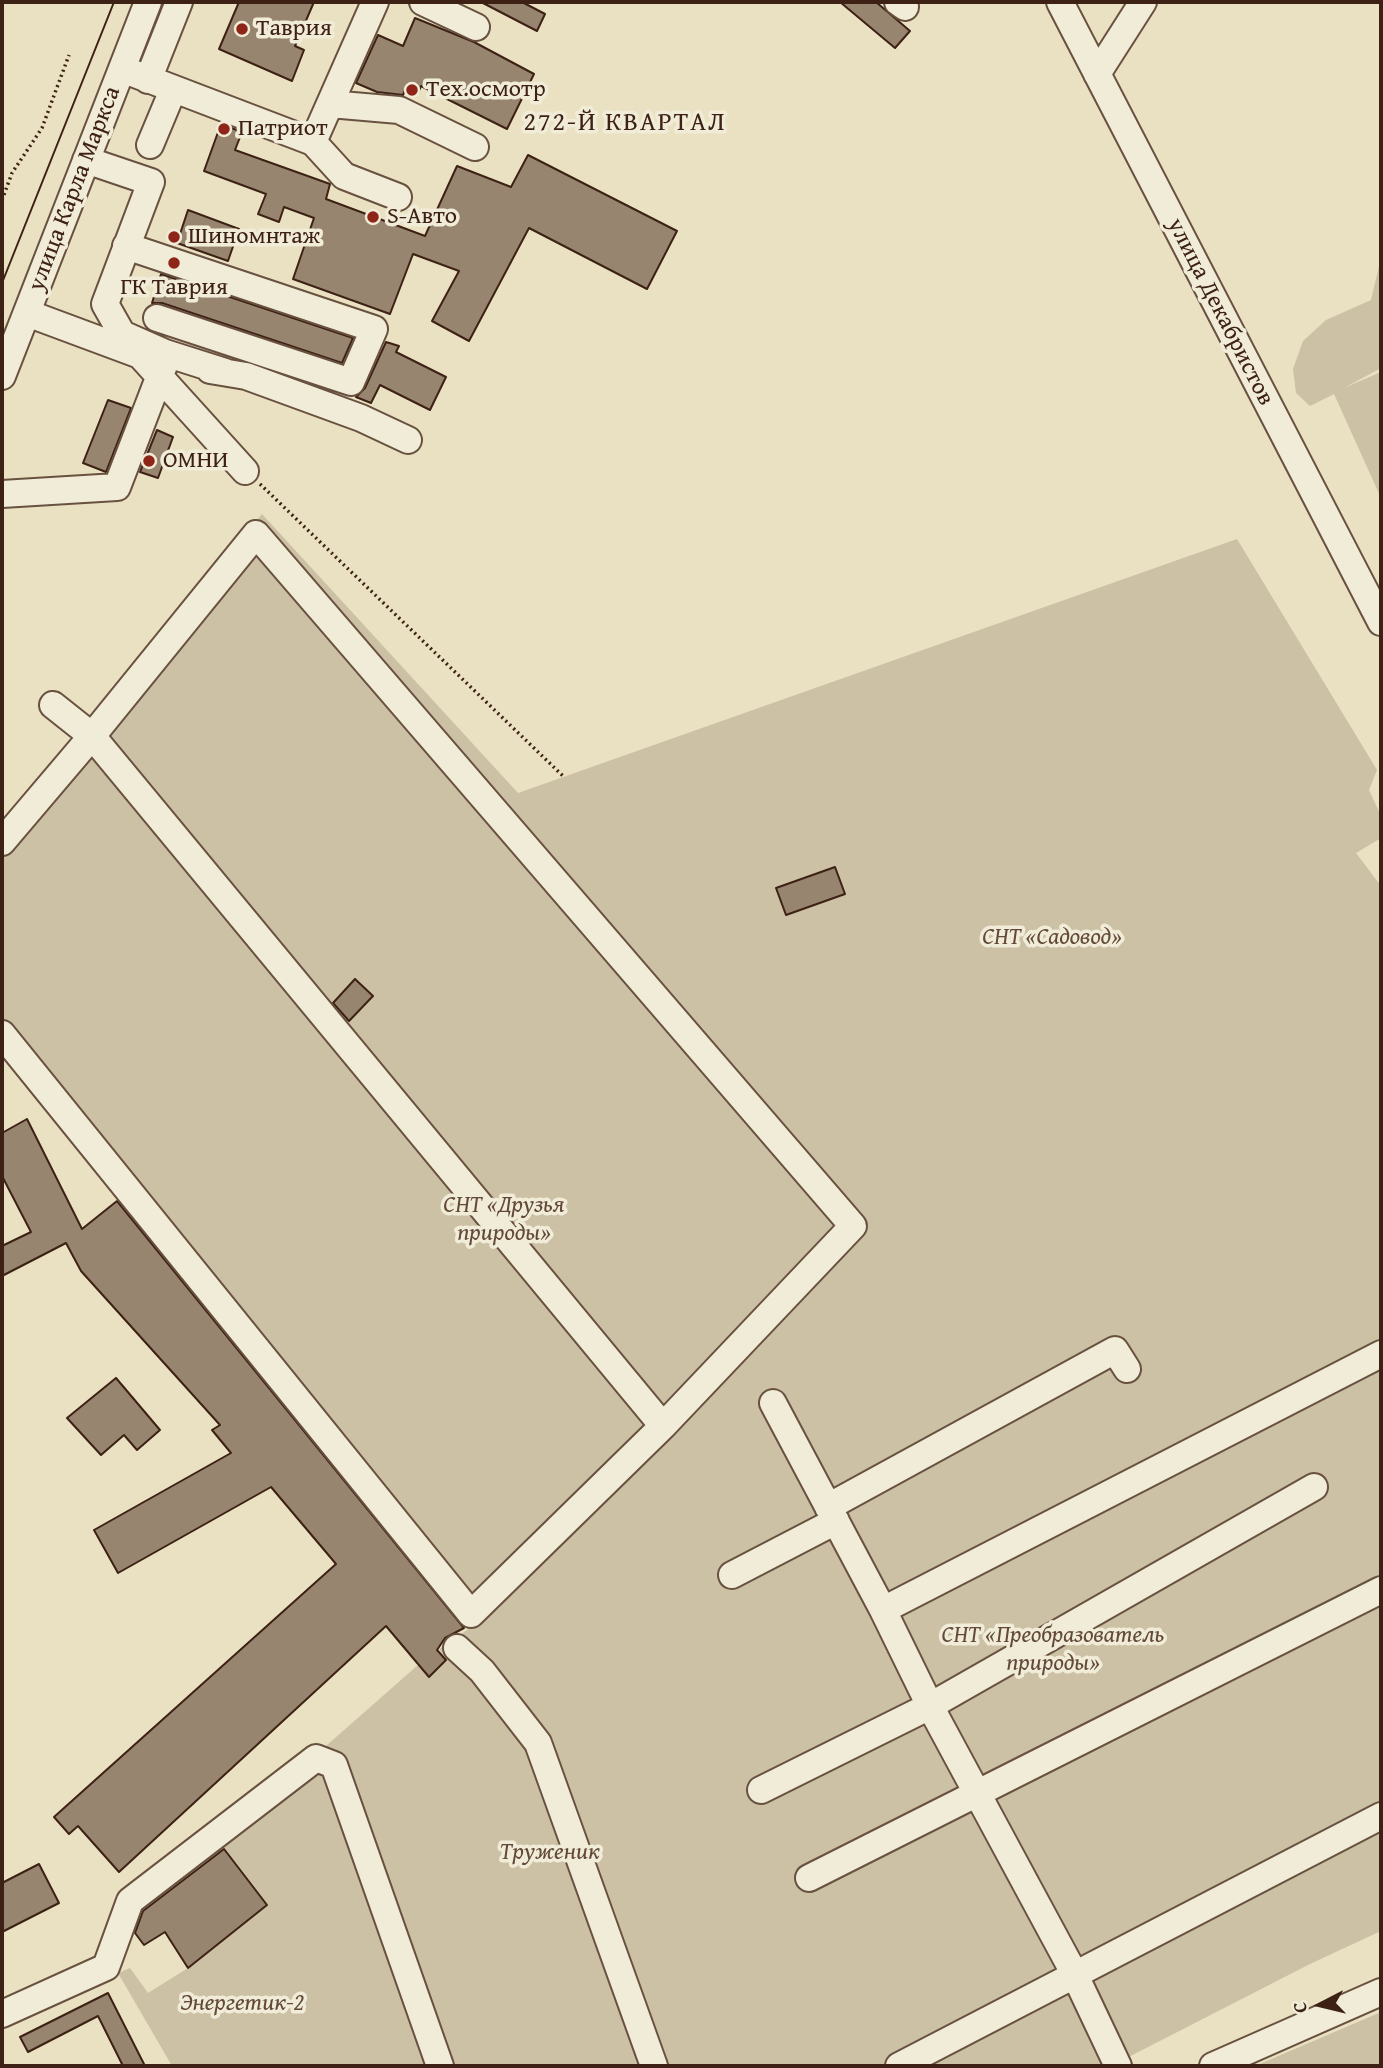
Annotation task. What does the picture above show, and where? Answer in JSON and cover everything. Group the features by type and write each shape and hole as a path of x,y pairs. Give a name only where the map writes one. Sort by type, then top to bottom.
{"street":[{"name":"улица Карла Маркса","path":"2,376 148,2"},
{"path":"148,80 179,2"},
{"path":"313,142 375,2"},
{"path":"424,2 476,27"},
{"name":"улица Декабристов","path":"1060,2 1381,622"},
{"path":"1097,74 1143,2"},
{"path":"122,69 313,142 344,176 398,197"},
{"path":"150,145 173,90"},
{"path":"330,104 399,110 475,147"},
{"path":"86,160 151,182 105,304 122,334 165,353 225,372"},
{"path":"126,246 374,329 351,382 157,318"},
{"path":"27,313 155,366 246,376 361,418 408,440"},
{"path":"155,366 245,471"},
{"path":"2,494 117,487 155,366"},
{"path":"2,842 256,534 853,1226 663,1426 471,1614 2,1034"},
{"path":"53,705 92,736 663,1426"},
{"path":"732,1575 1115,1350 1127,1368"},
{"path":"883,1609 1381,1354"},
{"path":"774,1403 883,1609 930,1706 1074,1973 1118,2066"},
{"path":"761,1790 930,1706 1314,1487"},
{"path":"809,1878 1381,1590"},
{"path":"457,1648 482,1671 538,1742 654,2066"},
{"path":"2,2014 106,1968 130,1901 316,1758 334,1765 440,2066"},
{"path":"899,2066 1381,1816"},
{"path":"1213,2066 1381,1992"}],"path":[{"path":"2,200 12,173 42,128 69,55"},
{"path":"245,471 563,776"}],"green space":[{"path":"1381,258 1381,368 1344,388 1381,372 1381,498 1334,394 1310,406 1296,393 1293,369 1303,341 1326,320 1371,300"},
{"path":"262,514 518,793 1237,539 1377,770 1369,790 1381,816 1381,838 1356,853 1381,886 1381,1931 1310,1964 1111,2066 172,2066 118,1973 130,1968 148,1993 188,1968 267,1905 218,1841 418,1665 430,1676 446,1660 439,1649 473,1626 2,1043 2,836"},
{"path":"1381,2012 1381,2066 1255,2066"}],"building":[{"path":"239,2 314,2 295,46 304,50 292,81 219,49"},
{"path":"481,2 522,2 545,14 537,31"},
{"path":"840,2 876,2 910,31 895,48"},
{"path":"415,18 474,42 534,74 507,129 421,86 418,93 406,88 403,95 377,92 356,83 378,35 403,46"},
{"path":"221,124 242,132 235,150 330,184 326,199 425,236 457,166 511,187 528,155 677,231 647,289 529,228 469,341 432,321 459,271 413,254 390,314 293,279 314,218 284,207 279,222 258,214 266,194 204,171"},
{"path":"188,210 239,229 228,261 177,243"},
{"path":"161,274 353,338 342,363 162,303 152,303"},
{"path":"386,342 399,346 396,352 446,377 430,410 380,385 371,403 356,397 365,388"},
{"path":"108,400 131,408 106,472 83,463"},
{"path":"157,430 173,437 158,478 140,472"},
{"path":"835,867 845,894 786,915 776,888"},
{"path":"355,979 373,996 349,1021 333,1003"},
{"path":"27,1119 82,1229 117,1201 464,1628 445,1638 437,1650 446,1660 429,1677 386,1626 119,1872 78,1826 69,1834 54,1817 336,1564 271,1487 118,1573 94,1530 231,1453 212,1430 220,1425 81,1271 66,1243 2,1276 2,1246 31,1232 2,1176 2,1133"},
{"path":"116,1378 160,1430 137,1450 124,1435 101,1455 67,1418"},
{"path":"224,1849 267,1905 188,1968 165,1932 144,1945 135,1933 143,1911"},
{"path":"39,1864 59,1903 2,1932 2,1883"},
{"path":"108,1993 145,2066 123,2066 98,2016 28,2052 20,2037"}],"tram line":[{"path":"2,283 114,2"}],"place":[{"name":"Таврия","path":"242,29"},
{"name":"Тех.осмотр","path":"412,90"},
{"name":"Патриот","path":"224,129"},
{"name":"S-Авто","path":"373,217"},
{"name":"Шиномнтаж","path":"174,237"},
{"name":"ГК Таврия","path":"174,263"},
{"name":"ОМНИ","path":"149,461"}],"district":[{"name":"272-Й КВАРТАЛ","path":"625,123"}],"park label":[{"name":"СНТ «Садовод»","path":"1052,938"},
{"name":"СНТ «Друзья природы»","path":"504,1220"},
{"name":"СНТ «Преобразователь природы»","path":"1053,1650"},
{"name":"Труженик","path":"550,1853"},
{"name":"Энергетик-2","path":"242,2004"}]}
